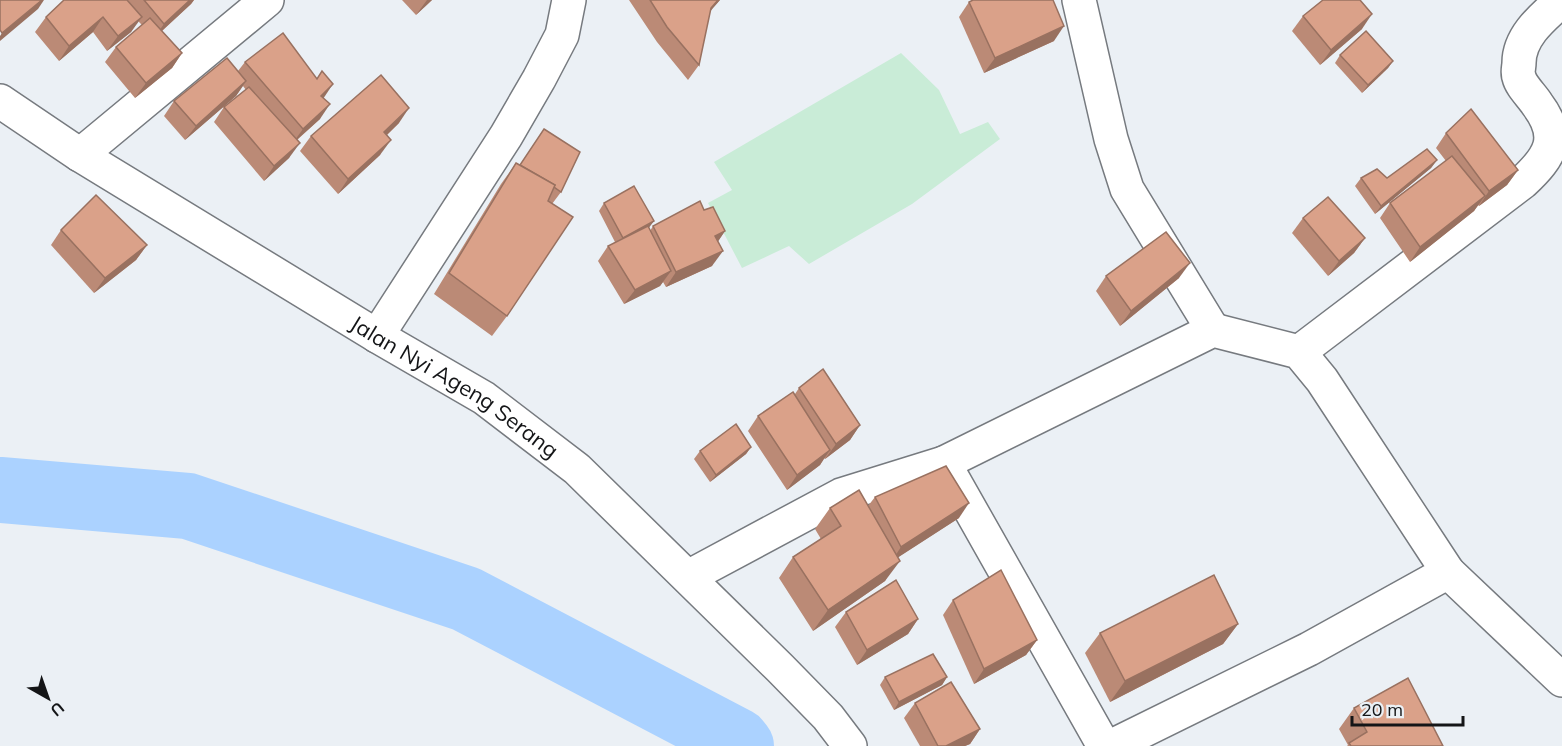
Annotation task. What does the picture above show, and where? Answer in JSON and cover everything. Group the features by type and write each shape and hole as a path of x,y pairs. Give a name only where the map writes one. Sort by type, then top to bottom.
{"street":[{"path":"80,154 267,0"},
{"path":"377,336 506,136 539,80 562,35 569,0"},
{"path":"1079,0 1111,138 1127,189 1213,330"},
{"path":"1299,352 1523,182 1542,164 1551,146 1552,129 1546,115 1518,77 1519,55 1530,31 1562,0"},
{"name":"Jalan Nyi Ageng Serang","path":"0,101 80,154 377,336 484,398 577,469 828,717 850,746"},
{"path":"688,577 841,495 944,463 1213,330 1299,352 1322,380 1448,572 1562,680"},
{"path":"944,463 1104,746"},
{"path":"1112,746 1309,648 1448,572"}],"green space":[{"path":"901,53 939,90 960,134 988,122 1000,139 912,204 809,264 789,246 742,268 708,203 732,190 714,162"}],"building":[{"path":"0,0 42,0 2,33 0,30"},
{"path":"64,0 127,0 142,17 118,36 103,17 69,46 46,17"},
{"path":"144,0 190,0 164,24"},
{"path":"650,0 718,0 711,8 699,65 667,27"},
{"path":"973,0 1053,0 1064,26 995,58 969,2"},
{"path":"1323,0 1360,0 1372,14 1331,50 1303,16"},
{"path":"150,18 182,53 146,83 116,47"},
{"path":"1366,31 1393,61 1368,85 1340,55"},
{"path":"283,33 317,79 322,71 333,84 321,96 330,104 303,129 245,62"},
{"path":"227,58 246,81 196,126 174,101"},
{"path":"381,75 409,108 384,132 391,140 348,179 311,136"},
{"path":"249,87 300,143 274,166 224,107"},
{"path":"1471,109 1518,170 1489,191 1446,133"},
{"path":"544,129 580,152 561,192 554,187 555,185 520,165"},
{"path":"1427,149 1437,160 1381,206 1361,178 1377,169 1387,178"},
{"path":"1452,156 1485,196 1420,247 1390,203"},
{"path":"516,163 555,185 548,201 573,217 507,316 449,273"},
{"path":"634,186 654,221 623,238 604,203"},
{"path":"96,195 147,245 105,278 61,230"},
{"path":"1328,197 1365,238 1339,261 1303,218"},
{"path":"700,201 704,210 713,207 725,231 715,236 723,251 676,272 653,226"},
{"path":"648,226 671,271 635,290 608,246"},
{"path":"1166,232 1190,263 1131,311 1106,276"},
{"path":"823,369 860,425 836,444 799,388"},
{"path":"793,392 830,450 797,475 758,416"},
{"path":"736,424 751,447 716,475 700,451"},
{"path":"946,466 969,503 901,547 875,497"},
{"path":"859,490 900,561 828,610 793,557 841,526 830,508"},
{"path":"1001,570 1037,640 984,669 953,600"},
{"path":"1214,575 1238,624 1125,681 1100,633"},
{"path":"896,580 918,619 867,650 846,612"},
{"path":"933,654 947,677 899,702 885,677"},
{"path":"1408,678 1443,746 1351,746 1349,743 1367,732 1354,708"},
{"path":"951,682 980,729 946,746 938,746 915,703"}],"waterway":[{"path":"0,490 188,506 466,599 737,741 741,746"}]}
